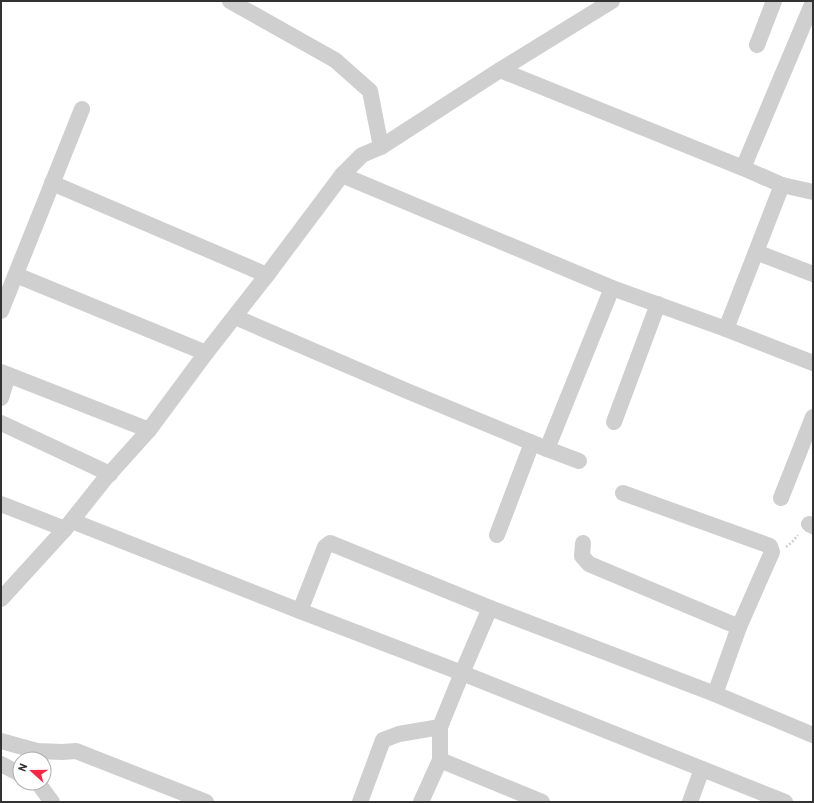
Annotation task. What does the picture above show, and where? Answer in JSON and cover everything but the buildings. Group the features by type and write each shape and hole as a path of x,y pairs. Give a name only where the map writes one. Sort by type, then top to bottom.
{"street":[{"path":"230,1 335,60 370,92 381,147"},
{"path":"1,599 7,585 68,525 149,430 342,175 362,155 381,147 500,70 612,1"},
{"path":"757,45 774,1"},
{"path":"743,168 813,2"},
{"path":"500,70 782,185 813,192"},
{"path":"1,311 82,109"},
{"path":"342,175 612,288 726,329 813,363"},
{"path":"52,183 267,275"},
{"path":"726,329 782,185"},
{"path":"756,252 813,274"},
{"path":"16,275 206,353"},
{"path":"547,449 612,288"},
{"path":"614,422 658,304"},
{"path":"235,317 407,391 579,461"},
{"path":"1,398 5,373 149,430"},
{"path":"781,498 813,417"},
{"path":"1,423 110,474"},
{"path":"497,535 532,443"},
{"path":"623,493 770,546 772,552 739,627 715,694"},
{"path":"1,504 68,525 300,611 462,673 785,802"},
{"path":"583,542 582,556 589,564 739,627"},
{"path":"300,611 325,547 330,543 490,608 715,694 813,735"},
{"path":"421,802 440,760 440,728 490,608"},
{"path":"360,802 383,740 399,734 440,728"},
{"path":"1,741 37,751 62,752 76,750 206,802"},
{"path":"440,760 542,802"},
{"path":"1,764 12,770"},
{"path":"690,802 702,769"},
{"path":"44,791 52,802"}],"path":[{"path":"770,546 787,547 800,532 811,525"}]}
